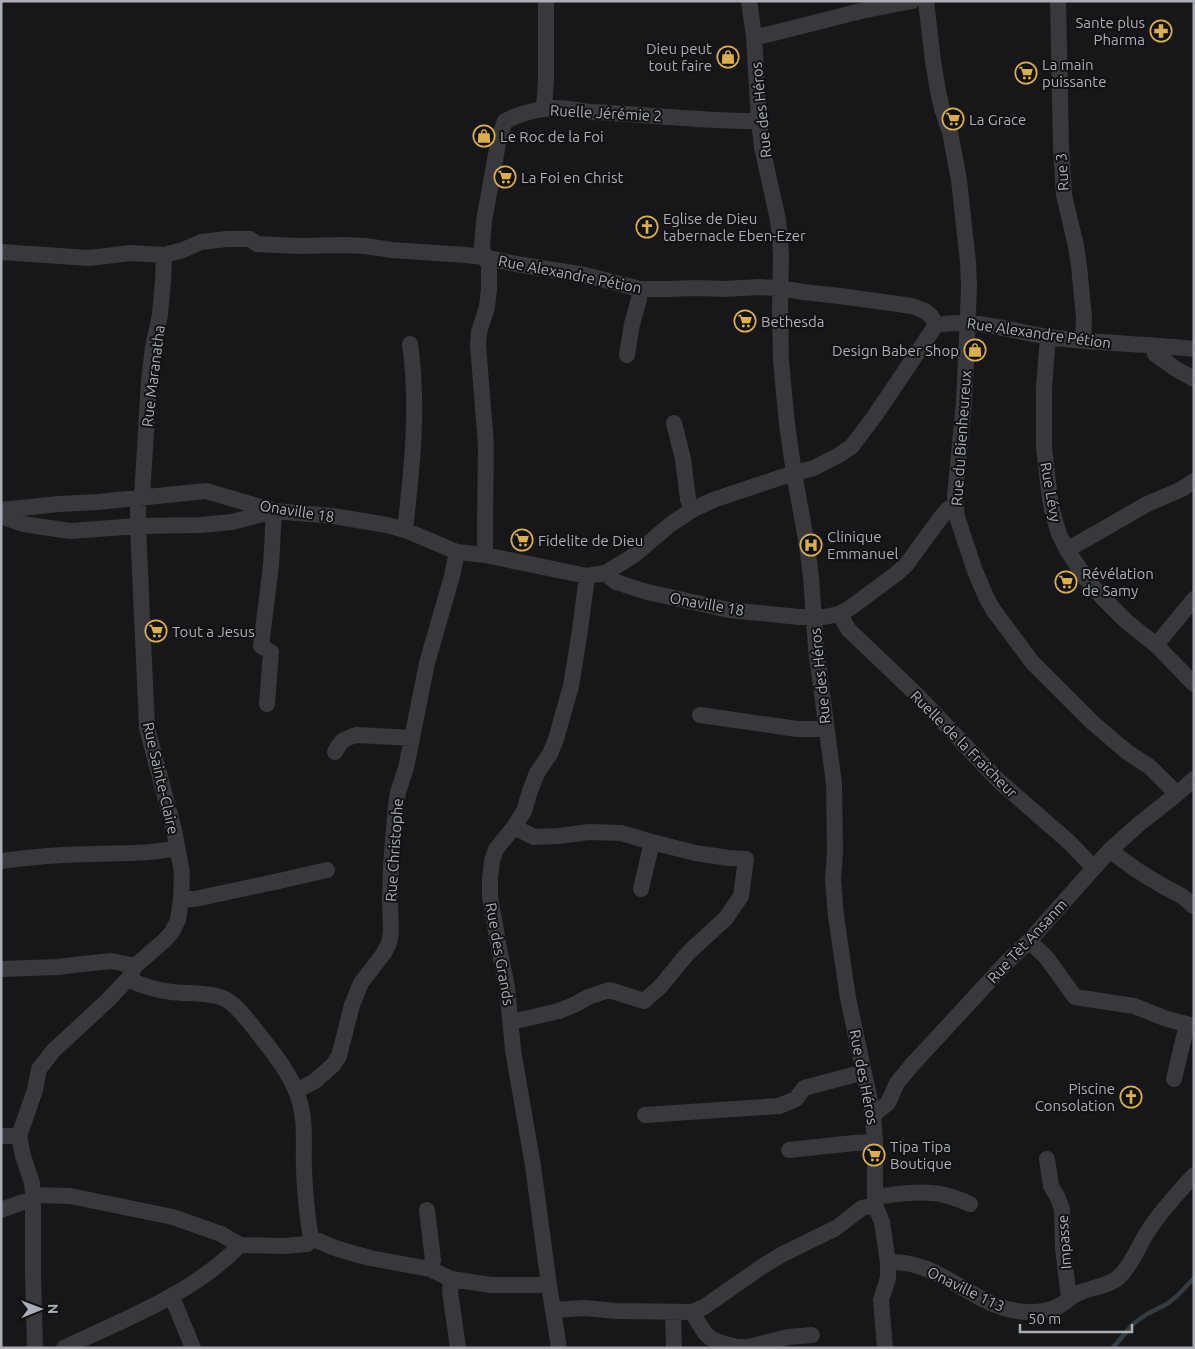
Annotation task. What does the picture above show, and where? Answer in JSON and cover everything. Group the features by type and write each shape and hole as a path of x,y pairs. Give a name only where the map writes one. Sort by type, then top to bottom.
{"street":[{"path":"544,109 546,1"},
{"name":"Rue des Héros","path":"749,1 754,37 762,147 778,220 781,255 781,362 787,424 807,545 826,729 834,784 835,852 833,879 836,916 848,998 873,1115 875,1201 882,1222 888,1262 888,1278 881,1300 885,1348"},
{"path":"754,37 861,10 912,1"},
{"name":"Rue du Bienheureux","path":"926,1 938,91 950,132 959,180 968,262 968,339 956,484 957,517 987,600 1032,662 1093,723 1127,752 1150,767 1177,794"},
{"name":"Rue 3","path":"1058,1 1061,148 1064,195 1078,260 1084,317 1083,341"},
{"name":"Ruelle Jérémie 2","path":"486,555 486,445 478,345 479,332 487,307 489,265 484,257 482,244 485,212 499,138 505,122 519,115 555,108 706,119 759,120"},
{"name":"Rue Alexandre Pétion","path":"1,252 89,258 131,253 164,255 183,250 201,242 227,239 250,239 257,244 300,246 358,245 392,250 484,257 585,275 640,289 780,288 912,306 931,316 936,325 951,322 967,322 1048,337 1194,349"},
{"name":"Rue Maranatha","path":"140,497 149,381 160,315 164,255"},
{"path":"626,355 640,289"},
{"path":"587,576 605,573 634,556 671,524 692,510 721,498 814,468 841,454 852,446 874,417 936,325"},
{"name":"Rue Lévy","path":"1048,337 1044,387 1044,448 1053,514 1059,534 1067,550 1102,597 1127,622 1156,645 1194,684"},
{"path":"405,530 414,419 414,370 410,344"},
{"path":"1154,346 1155,354 1194,379"},
{"path":"674,423 683,459 688,499 692,510"},
{"path":"1067,550 1147,504 1182,489 1194,481"},
{"name":"Onaville 18","path":"2,510 206,491 274,510 333,516 387,525 405,530 457,552 486,555 587,576"},
{"name":"Rue Sainte-Claire","path":"19,1136 35,1090 39,1069 53,1051 107,1001 154,948 165,940 172,932 178,920 182,872 174,830 147,728 138,526 140,497"},
{"path":"839,614 850,608 906,565 942,516 948,509 956,506"},
{"path":"2,510 6,518 23,524 70,531 232,522 274,510 271,565 261,646 271,652 267,704"},
{"name":"Rue Christophe","path":"296,1091 315,1081 333,1065 339,1056 352,1005 362,983 384,953 388,943 391,932 391,865 398,792 406,768 427,663 457,552"},
{"name":"Onaville 18","path":"605,573 616,582 647,592 729,610 799,617 824,617 839,614"},
{"name":"Rue des Grands","path":"559,1348 533,1166 513,1050 507,986 490,897 490,878 492,860 496,849 524,811 537,773 550,754 561,722 571,686 587,576"},
{"path":"1156,645 1194,600"},
{"name":"Ruelle de la Fraîcheur","path":"839,614 849,630 917,695 999,782 1069,842 1094,868"},
{"path":"700,715 797,728 826,729"},
{"path":"335,752 340,742 356,735 412,738"},
{"name":"Rue Tèt Ansanm","path":"873,1115 888,1103 897,1084 911,1066 1006,963 1029,942 1110,850 1194,778"},
{"path":"511,1022 559,1011 588,997 609,990 644,1001 660,987 688,953 726,918 741,896 746,859 695,853 622,833 590,832 534,837 514,827"},
{"path":"640,889 652,842"},
{"path":"1,861 48,856 135,854 177,848"},
{"path":"1110,850 1138,871 1164,887 1182,895 1193,906"},
{"path":"181,899 195,899 327,870"},
{"path":"1029,942 1046,957 1075,997 1134,1006 1167,1019 1191,1025 1174,1079"},
{"path":"1,969 58,967 112,961 131,973 145,987 170,992 202,994 223,998 228,1001 250,1024 282,1064 296,1091 302,1108 305,1129 306,1211 311,1238 307,1244 240,1246 221,1234 173,1217 70,1196 33,1198 1,1210"},
{"path":"645,1115 780,1106 796,1099 804,1088 864,1072"},
{"path":"1,1136 19,1136 32,1183 35,1348"},
{"path":"789,1150 875,1142"},
{"name":"Impasse","path":"1046,1159 1051,1186 1062,1209 1063,1248 1069,1298"},
{"name":"Onaville 113","path":"888,1262 906,1262 929,1269 994,1305 1010,1310 1038,1313 1049,1311 1079,1292 1106,1284 1118,1277 1149,1230 1194,1175"},
{"path":"554,1310 584,1308 617,1311 692,1312 704,1307 781,1255 836,1228 862,1208 875,1201 898,1194 932,1192 970,1204"},
{"path":"427,1210 433,1260 430,1269"},
{"path":"311,1238 370,1258 430,1269 451,1279 491,1285 549,1284"},
{"path":"64,1348 172,1296 210,1272 240,1246"},
{"path":"451,1279 450,1291 458,1348"},
{"path":"172,1296 193,1348"},
{"path":"673,1312 674,1348"},
{"path":"692,1312 708,1336 720,1342 742,1348 788,1337 812,1335"}],"waterway":[{"path":"1112,1348 1133,1324 1147,1314 1167,1304 1194,1278"}],"place":[{"name":"Sante plus Pharma","path":"1161,31"},
{"name":"Dieu peut tout faire","path":"728,57"},
{"name":"La main puissante","path":"1026,73"},
{"name":"La Grace","path":"953,119"},
{"name":"Le Roc de la Foi","path":"484,136"},
{"name":"La Foi en Christ","path":"505,177"},
{"name":"Eglise de Dieu tabernacle Eben-Ezer","path":"647,227"},
{"name":"Bethesda","path":"745,321"},
{"name":"Design Baber Shop","path":"975,350"},
{"name":"Fidelite de Dieu","path":"522,540"},
{"name":"Clinique Emmanuel","path":"811,545"},
{"name":"Révélation de Samy","path":"1066,582"},
{"name":"Tout a Jesus","path":"156,631"},
{"name":"Piscine Consolation","path":"1131,1097"},
{"name":"Tipa Tipa Boutique","path":"874,1155"}]}
